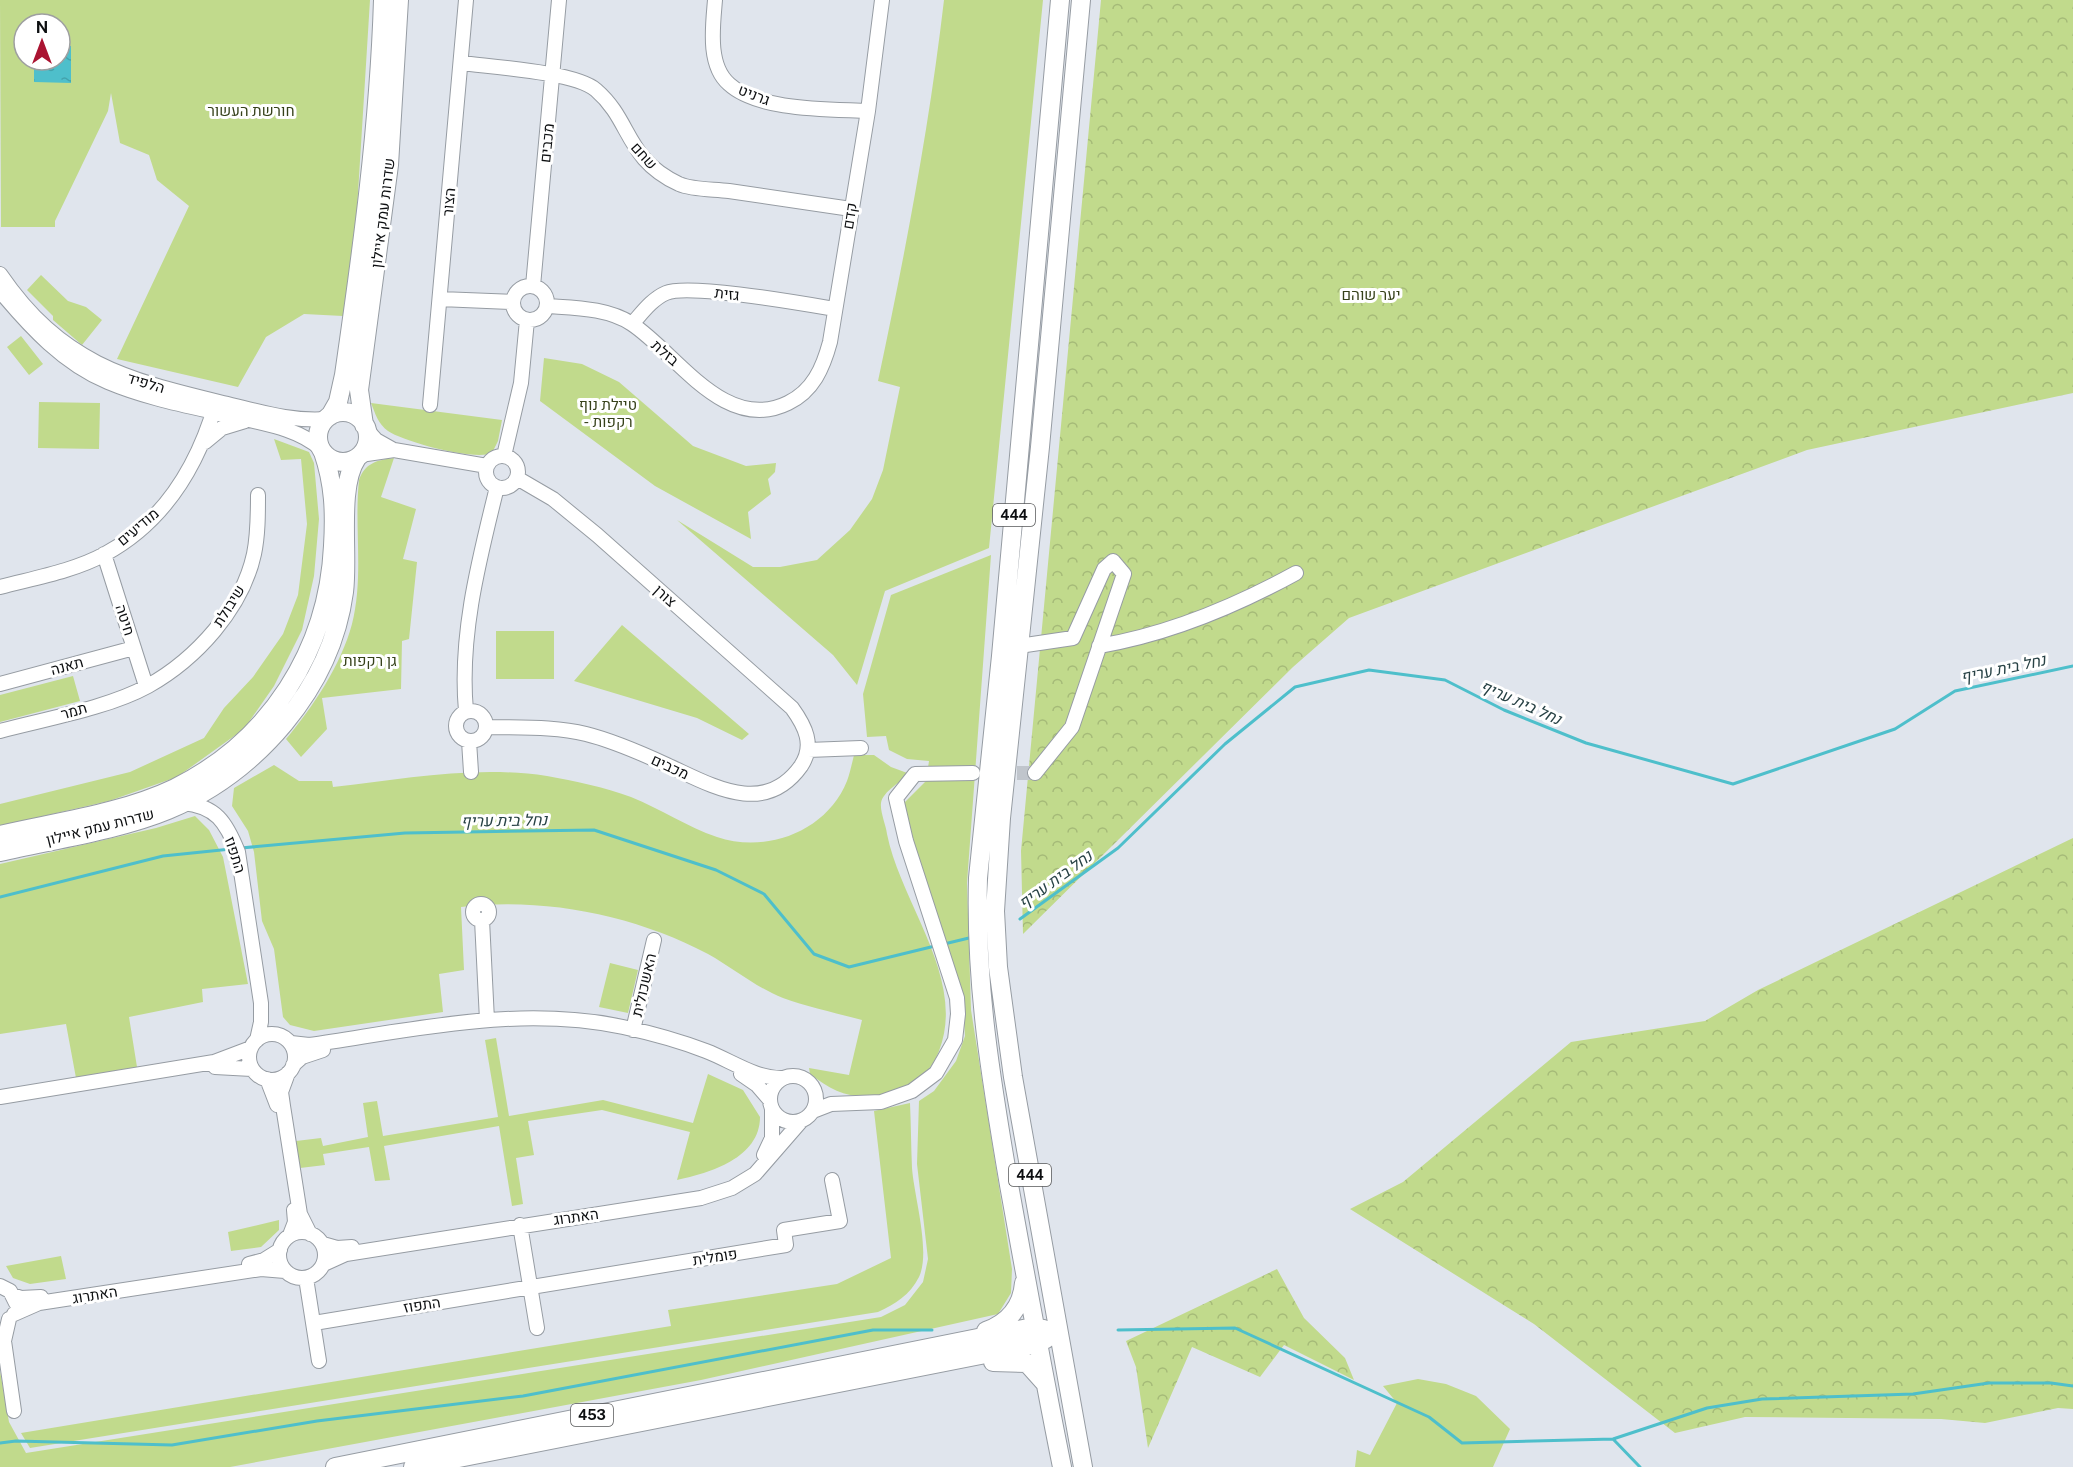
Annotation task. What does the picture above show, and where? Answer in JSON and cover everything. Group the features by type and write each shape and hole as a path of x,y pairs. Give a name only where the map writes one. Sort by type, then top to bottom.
{"main road":[{"name":"שדרות עמק איילון","path":"329,418 338,402 344,375 368,208 376,129 383,0"},
{"name":"שדרות עמק איילון","path":"365,427 358,390 389,165 399,0"},
{"name":"444","path":"1060,0 1001,656 978,878 980,998 1035,1336 1062,1467"},
{"name":"444","path":"1081,0 1040,447 997,870 998,968 1013,1077 1083,1467"},
{"path":"347,413 354,415 365,427 367,445 359,456 341,462 334,461 322,451 319,433 329,418 347,413"},
{"name":"שדרות עמק איילון","path":"0,835 161,794 221,760 267,719 301,668 316,636 327,598 333,562 335,501 332,477 322,451"},
{"name":"שדרות עמק איילון","path":"0,852 147,817 183,803 223,780 245,763 279,730 316,676 332,642 345,588 347,489 351,471 359,456"},
{"path":"939,1346 1003,1323 1011,1316 1021,1299 1025,1276"},
{"name":"453","path":"413,1467 914,1370 1058,1331"},
{"name":"453","path":"334,1467 939,1346 1035,1336"},
{"path":"914,1370 1018,1362 1033,1368 1044,1382"}],"street":[{"name":"הצור","path":"430,405 466,0"},
{"name":"מכבים","path":"533,286 554,75 559,0"},
{"name":"גרניט","path":"715,0 713,42 717,62 728,84 749,96 775,103 868,111"},
{"name":"קדם","path":"777,409 802,396 817,378 825,360 868,111 882,0"},
{"name":"שחם","path":"462,63 554,75 580,81 595,88 611,108 635,150 654,170 681,185 851,208"},
{"name":"הלפיד","path":"0,274 17,298 87,359 143,383 215,406 251,421 294,433 322,451"},
{"path":"533,286 543,291 548,306 540,317 527,320 517,314 513,302 517,291 533,286"},
{"name":"גזית","path":"632,324 653,302 666,292 676,290 721,293 835,309"},
{"name":"הלפיד","path":"0,291 29,325 55,348 98,377 140,393 295,420 329,418"},
{"path":"440,299 513,302"},
{"name":"בזלת","path":"548,306 603,313 632,324 709,391 735,406 760,411 777,409"},
{"path":"504,456 521,383 527,320"},
{"name":"מודיעים","path":"0,587 59,571 104,554 138,531 187,477 204,443 215,406"},
{"path":"204,443 222,428 241,421 251,421"},
{"path":"365,427 376,440 394,450"},
{"path":"359,456 394,450 488,466"},
{"path":"504,456 514,462 517,478 508,487 497,487 487,477 488,466 494,458 504,456"},
{"name":"צורן","path":"517,478 552,500 597,536 792,708 808,737 808,750"},
{"path":"466,711 463,673 466,642 497,487"},
{"name":"שיבולת","path":"147,686 174,669 202,645 236,597 254,555 258,495"},
{"name":"חיטה","path":"104,554 147,686"},
{"path":"1019,646 1073,638 1104,569 1113,561 1124,574 1072,727 1035,773"},
{"path":"1099,646 1155,635 1220,611 1296,573"},
{"name":"תאנה","path":"0,684 134,648"},
{"name":"תמר","path":"0,731 109,700 147,686"},
{"path":"466,711 480,713 486,727 481,737 469,741 460,737 455,727 460,715 466,711"},
{"name":"מכבים","path":"486,727 540,728 586,734 637,752 705,783 744,795 778,788 796,774 806,759 808,750"},
{"path":"469,741 471,772"},
{"path":"808,750 861,748"},
{"path":"267,1079 277,1079 310,1054 331,1049 490,1026 560,1025 611,1031 681,1050 745,1076 757,1085 786,1121 808,1116 831,1104 891,1100 912,1091 936,1073 948,1056 957,1028 957,998 928,915 896,806 896,798 915,774 973,773"},
{"path":"220,818 216,795 223,780"},
{"path":"183,803 205,807 220,818"},
{"name":"התפוז","path":"220,818 238,852 244,889 261,1003 261,1022 254,1044"},
{"path":"482,920 487,1020"},
{"name":"האשכולית","path":"633,1029 654,940"},
{"name":"התפוז","path":"261,1003 279,1035"},
{"path":"0,1096 214,1062 232,1057 269,1034 279,1035 291,1043 309,1045 487,1020 560,1018 633,1029 704,1050 762,1076 802,1077 820,1093 843,1103"},
{"path":"0,1103 210,1068 228,1066 252,1069 267,1079 276,1097 295,1219 290,1235 280,1250 280,1262 285,1271 295,1277 306,1278 317,1273 324,1264 325,1254 323,1244 310,1233 300,1214 282,1090 295,1054 291,1043"},
{"path":"252,1069 249,1059 254,1044"},
{"path":"771,1104 773,1088 783,1078"},
{"path":"808,1116 817,1096 813,1086"},
{"name":"האתרוג","path":"323,1244 344,1248 707,1190 742,1176 766,1153 774,1129 771,1104"},
{"name":"האתרוג","path":"324,1264 346,1254 701,1198 722,1192 755,1174 808,1116"},
{"name":"פומלית","path":"530,1287 786,1245 784,1230 840,1221 832,1180"},
{"path":"520,1225 537,1328"},
{"path":"290,1235 301,1232 310,1233"},
{"name":"האתרוג","path":"4,1287 36,1297 249,1264 264,1260 280,1250"},
{"name":"האתרוג","path":"8,1319 39,1303 267,1269 285,1271"},
{"path":"306,1278 320,1361"},
{"path":"4,1287 16,1306 8,1319 2,1337 14,1411"},
{"name":"התפוז","path":"314,1323 530,1287"}],"green space":[{"name":"חורשת העשור","path":"0,0 370,0 357,209 343,316 304,314 266,337 238,387 117,359 189,206 157,180 149,155 120,143 111,93 108,111 55,221 55,227 1,227"},
{"path":"944,0 1043,0 989,548 885,591 857,685 833,655 677,520 753,567 780,567 817,560 850,530 872,499 883,470 900,387 878,381 916,191"},
{"name":"יער שוהם","path":"1101,0 2073,0 2073,393 1807,450 1349,618 1293,667 1023,934 1021,851"},
{"path":"41,275 68,301 86,307 102,320 82,345 53,320 53,316 27,290"},
{"path":"21,336 43,364 29,375 7,347"},
{"name":"טיילת נוף - רקפות","path":"544,358 582,364 619,382 693,446 746,466 776,463 775,472 768,479 771,494 748,512 751,539 655,486 540,401"},
{"path":"39,402 100,403 99,449 38,448"},
{"path":"371,403 502,420 498,441 492,453 483,455 423,445 388,431 379,422"},
{"path":"274,439 309,452 314,463 319,519 314,576 302,630 274,686 244,729 177,777 109,801 0,826 0,804 130,772 204,738 224,708 253,677 283,634 298,595 307,524 301,459 281,460"},
{"name":"גן רקפות","path":"394,458 381,497 416,509 403,559 417,562 409,639 402,641 401,689 322,698 327,729 301,757 286,739 325,685 341,655 356,606 359,480 372,463"},
{"path":"991,555 967,883 971,1010 1012,1269 1011,1293 998,1314 701,1380 230,1467 0,1467 0,1371 9,1422 26,1453 881,1317 905,1305 923,1282 928,1259 917,1164 919,1101 934,1091 956,1061 965,1036 962,991 900,821 904,803 926,781 929,761 907,759 889,750 886,736 867,737 863,694 891,595"},
{"path":"622,625 749,734 742,740 697,718 574,681"},
{"path":"496,631 554,631 554,679 496,679"},
{"path":"73,676 80,701 0,722 0,695"},
{"path":"854,755 874,755 891,767 910,774 885,794 881,810 894,860 939,969 945,997 945,1024 939,1051 929,1069 909,1086 881,1095 852,1095 827,1086 810,1074 809,1068 849,1075 862,1020 773,994 708,954 680,940 619,919 556,907 492,905 461,907 464,970 439,974 443,1012 314,1031 290,1025 283,1017 274,949 262,921 254,852 248,831 232,806 234,788 274,765 299,781 332,781 333,787 466,773 520,773 547,776 631,797 717,837 736,842 756,842 775,840 793,834 810,825 825,813 838,798 847,781"},
{"path":"195,816 209,830 223,857 248,984 202,989 203,1002 129,1017 137,1067 76,1078 66,1024 0,1034 0,864 156,828"},
{"path":"2073,838 2073,1409 2058,1408 1985,1423 1941,1419 1745,1417 1675,1433 1534,1324 1350,1209 1403,1182 1571,1042 1705,1021 1758,990"},
{"path":"610,963 638,970 628,1013 599,1007"},
{"path":"496,1038 509,1116 603,1100 693,1123 708,1074 743,1090 760,1117 758,1131 752,1143 731,1161 704,1173 677,1180 690,1132 602,1110 528,1121 534,1155 516,1158 523,1204 512,1206 499,1126 384,1146 390,1180 375,1181 369,1147 323,1154 325,1165 300,1168 296,1141 321,1138 323,1146 368,1137 363,1103 377,1101 383,1136 498,1117 485,1040"},
{"path":"910,1103 912,1168 923,1239 922,1266 919,1277 907,1294 878,1312 30,1448 21,1433 671,1326 668,1310 837,1284 891,1258 874,1111"},
{"path":"279,1220 279,1230 261,1247 231,1251 228,1232"},
{"path":"61,1256 66,1279 30,1284 13,1278 6,1266"},
{"path":"1277,1269 1304,1318 1345,1358 1354,1380 1284,1345 1260,1377 1192,1347 1148,1448 1136,1367 1126,1341"},
{"path":"1418,1379 1446,1384 1476,1396 1510,1429 1493,1467 1355,1467 1357,1450 1370,1455 1397,1403 1383,1386"}],"water":[{"path":"34,72 71,72 71,83 34,82"}],"waterway":[{"name":"נחל בית עריף","path":"1020,919 1118,848 1225,744 1295,687 1369,670 1445,680 1504,710 1586,743 1733,784 1895,729 1955,691 2073,666"},
{"name":"נחל בית עריף","path":"241,848 405,833 594,830 716,870 764,894 814,954 849,967 935,946"},
{"name":"נחל בית עריף","path":"0,897 163,856 231,849"},
{"name":"נחל בית עריף","path":"944,944 969,938"},
{"path":"1118,1330 1235,1328 1429,1417 1462,1443 1613,1439 1707,1408 1762,1399 1913,1394 1989,1383 2051,1383 2073,1386"},
{"path":"0,1443 16,1441 172,1445 317,1421 523,1396 873,1330 932,1330"},
{"path":"1613,1439 1640,1467"}],"tunnel":[{"path":"996,773 1035,773"}]}
